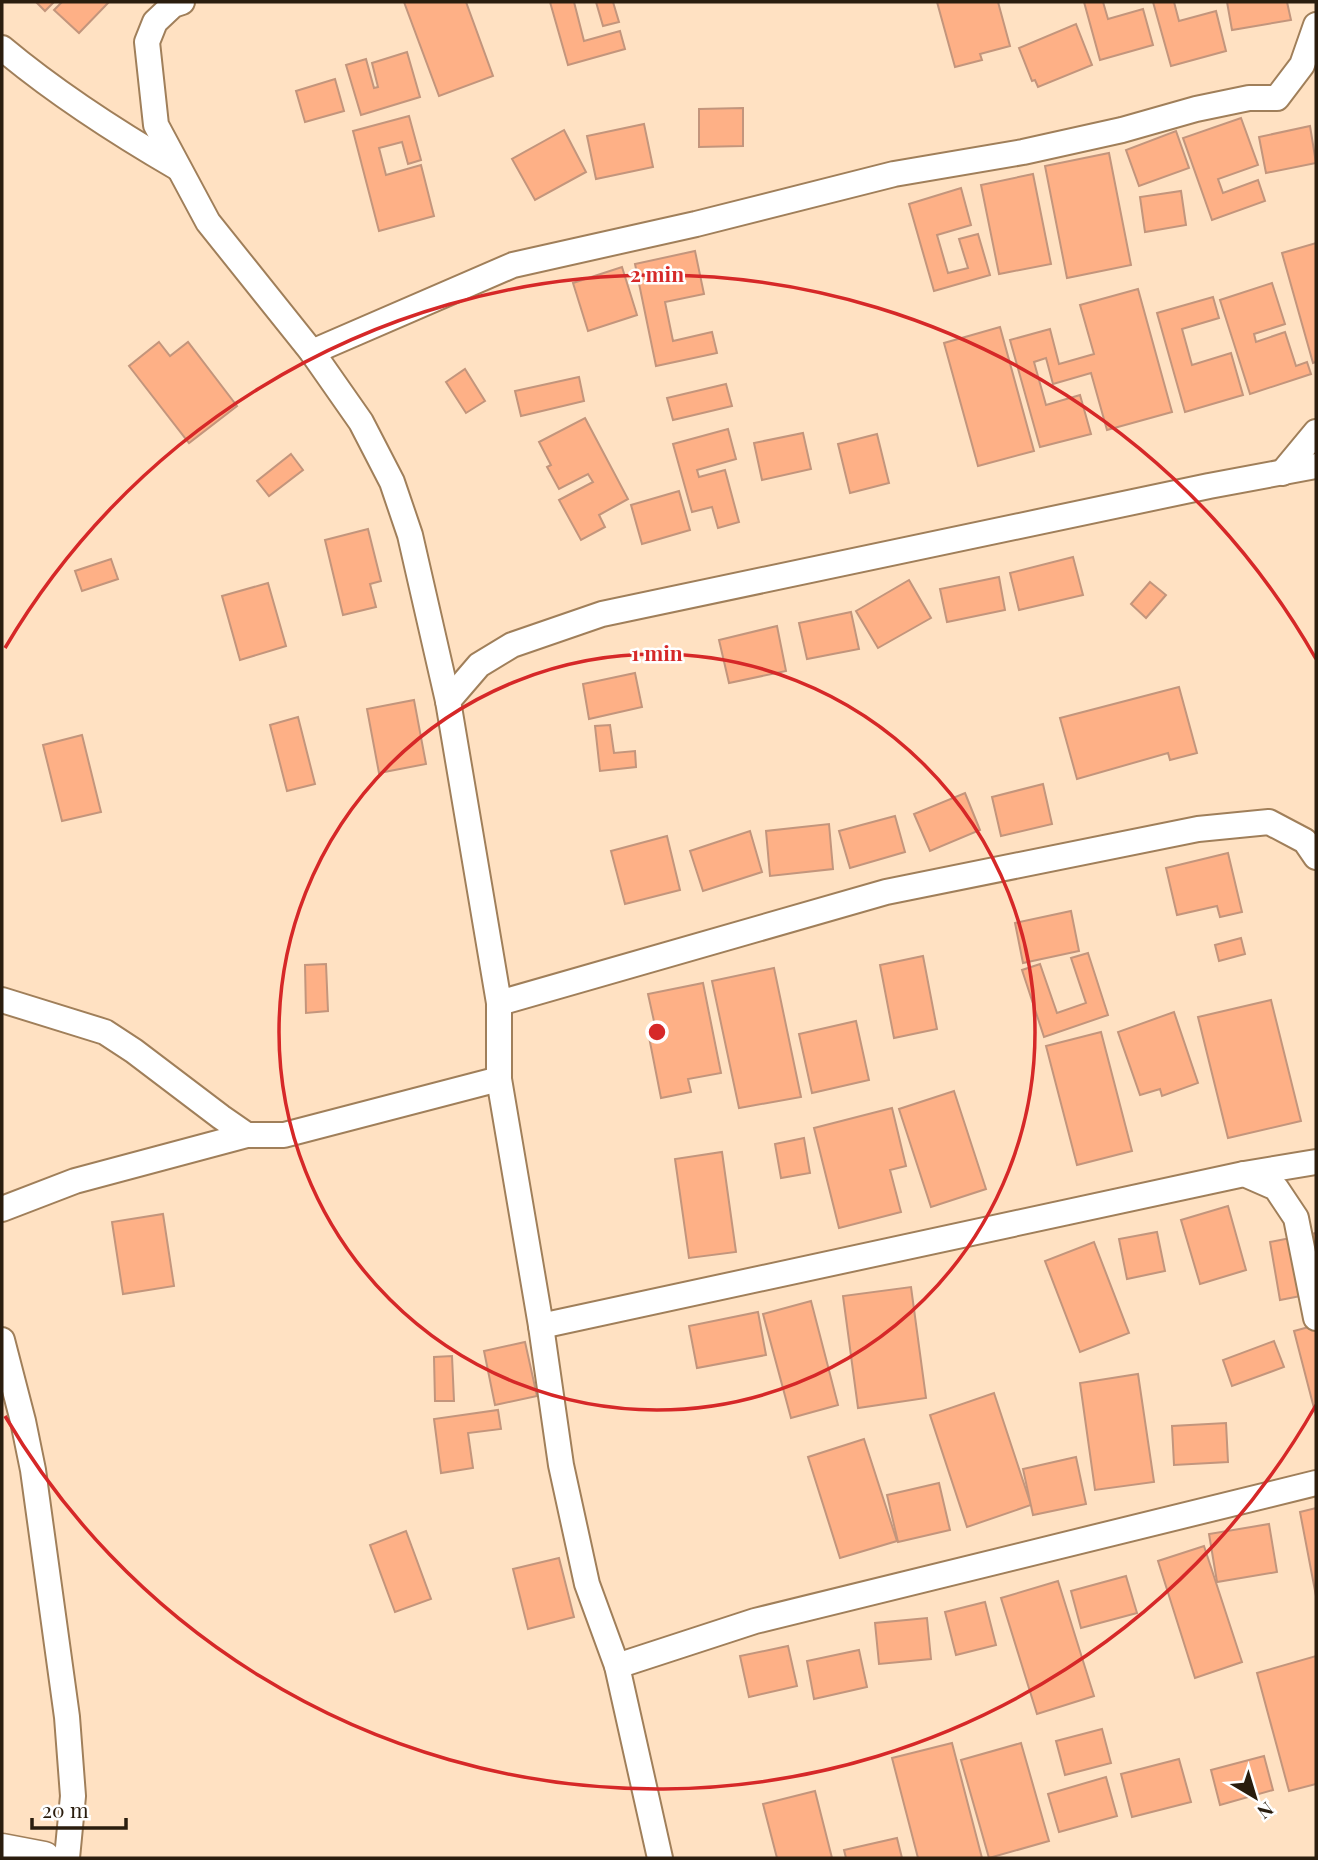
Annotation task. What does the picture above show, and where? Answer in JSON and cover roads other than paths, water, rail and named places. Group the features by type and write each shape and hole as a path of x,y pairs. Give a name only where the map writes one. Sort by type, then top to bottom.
{"street":[{"path":"182,2 173,5 155,22 147,42 156,125 208,222 312,352 361,422 392,482 410,535 448,701 499,1003 499,1079 541,1326 561,1465 587,1584 617,1666 660,1858"},
{"path":"312,352 513,265 696,224 894,173 1023,152 1249,98 1277,98 1302,65 1316,25"},
{"path":"2,48 80,108 178,168"},
{"path":"1282,472 1316,432"},
{"path":"448,701 479,665 512,645 602,614 1316,466"},
{"path":"499,1003 886,892 1198,829 1269,822 1305,841 1316,857"},
{"path":"2,1000 105,1032 247,1135"},
{"path":"2,1209 75,1181 247,1135 284,1135 499,1079"},
{"path":"541,1326 1244,1174 1316,1163"},
{"path":"1244,1174 1276,1188 1296,1217 1316,1318"},
{"path":"2,1340 33,1470 67,1717 73,1796 67,1858"},
{"path":"617,1666 755,1621 1316,1483"},
{"path":"2,1850 44,1858"}]}
